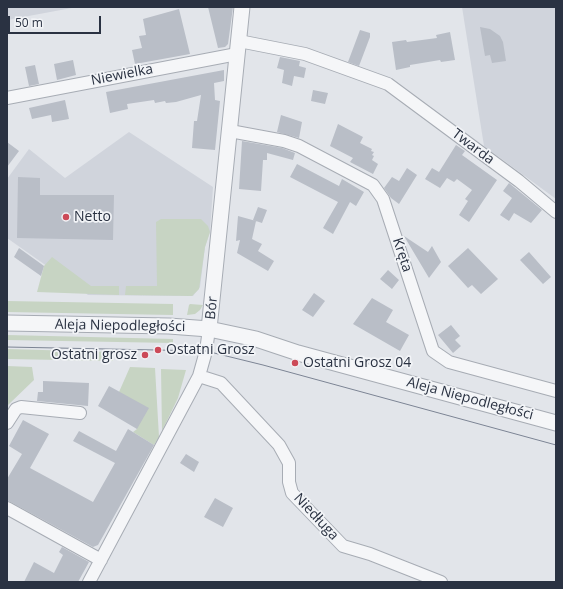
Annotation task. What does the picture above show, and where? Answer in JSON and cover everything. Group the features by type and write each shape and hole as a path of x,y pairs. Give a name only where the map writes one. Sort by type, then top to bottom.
{"street":[{"name":"Bór","path":"89,582 199,376 206,352 242,7"},
{"name":"Twarda","path":"238,47 305,54 388,84 519,181 556,212"},
{"name":"Niewielka","path":"7,98 238,47"},
{"name":"Kręta","path":"230,130 284,141 299,146 373,185 379,191 385,203 433,352 449,362 556,391"},
{"name":"Aleja Niepodległości","path":"7,323 169,326 209,330 256,339 298,353 556,423"},
{"name":"Niedługa","path":"199,376 221,384 279,446 289,463 292,493 343,546 370,554 441,582"},
{"path":"7,423 16,410 21,407 80,413"},
{"path":"7,508 101,560"}],"shaded area":[{"path":"7,7 77,7 7,20"},
{"path":"462,7 556,7 556,199 484,146"},
{"path":"129,132 213,187 210,232 205,247 200,287 193,296 88,295 7,238 7,179 29,149 65,178"}],"green space":[{"path":"161,219 201,219 208,226 210,232 205,247 199,289 192,296 125,295 126,286 157,286 156,222"},
{"path":"52,257 91,286 119,286 119,295 37,292 44,266"},
{"path":"7,301 173,304 173,315 7,312"},
{"path":"189,305 203,305 195,314 187,315"},
{"path":"7,335 173,339 173,343 7,340"},
{"path":"7,349 113,352 113,361 7,359"},
{"path":"7,366 32,367 34,380 7,406"},
{"path":"130,367 155,368 159,437 154,445 133,432 137,429 119,392"},
{"path":"161,369 186,370 178,398 162,431"}],"building":[{"path":"208,7 233,7 228,44 225,47 218,48"},
{"path":"179,9 190,54 135,64 132,50 142,48 139,36 146,35 143,19"},
{"path":"480,27 490,29 500,36 503,42 506,61 492,63 490,55 485,56"},
{"path":"360,30 370,33 370,37 359,66 348,62"},
{"path":"450,32 455,60 441,62 440,60 410,65 410,67 396,70 392,42 406,40 407,42 437,38 436,35"},
{"path":"280,57 300,61 299,66 306,68 304,78 294,76 292,86 282,83 284,70 277,68"},
{"path":"73,60 76,75 57,80 54,64"},
{"path":"35,65 39,84 29,86 25,67"},
{"path":"224,70 224,81 214,83 215,100 220,101 215,150 192,148 194,121 197,121 201,95 176,102 166,103 165,101 155,103 154,100 127,104 128,109 110,113 106,92"},
{"path":"313,90 328,93 325,104 311,101"},
{"path":"65,100 69,119 52,122 51,115 32,119 29,108"},
{"path":"281,115 302,122 299,138 277,132"},
{"path":"338,124 363,137 360,143 372,149 371,151 374,152 372,155 374,156 372,160 378,164 373,174 350,162 353,158 330,146"},
{"path":"242,141 282,148 295,153 293,160 267,153 267,160 263,160 261,191 239,189"},
{"path":"7,142 19,151 7,167"},
{"path":"456,145 465,151 462,155 497,180 469,222 459,215 468,201 465,199 472,190 457,179 454,182 447,178 440,188 425,179 432,168 439,172"},
{"path":"297,164 339,186 342,179 364,192 356,206 350,202 333,234 323,228 338,202 290,177"},
{"path":"407,168 417,175 399,204 391,198 384,188 392,177 399,181"},
{"name":"Netto","path":"18,177 40,178 40,195 114,195 113,240 17,238"},
{"path":"509,183 542,210 531,223 514,213 509,221 500,215 512,198 503,191"},
{"path":"258,207 267,210 262,223 253,220"},
{"path":"238,216 256,221 252,239 262,244 258,251 274,261 268,271 237,253 240,240 236,241"},
{"path":"404,236 428,252 432,246 441,262 429,278"},
{"path":"19,248 44,266 41,276 14,257"},
{"path":"468,248 498,279 481,294 472,285 468,288 448,266"},
{"path":"529,252 551,277 543,284 520,260"},
{"path":"388,270 399,280 392,289 380,279"},
{"path":"314,293 325,301 313,317 302,310"},
{"path":"372,298 393,310 386,322 409,335 400,351 353,324"},
{"path":"451,325 460,336 455,340 461,346 453,353 438,335"},
{"path":"43,381 89,383 88,406 37,401 38,392 43,392"},
{"path":"109,386 149,408 137,429 98,406"},
{"path":"23,420 49,434 30,468 93,502 115,463 73,441 79,431 116,451 128,429 154,445 98,545 93,547 7,500 7,479 22,454 9,446"},
{"path":"186,454 199,462 194,472 180,463"},
{"path":"215,498 233,508 223,527 204,517"},
{"path":"62,547 89,562 78,582 24,582 34,562 54,573 63,555 59,552"}],"tram line":[{"path":"7,347 206,351 263,365 556,445"}],"place":[{"name":"Netto","path":"66,217"},
{"name":"Ostatni Grosz","path":"158,350"},
{"name":"Ostatni grosz","path":"145,355"},
{"name":"Ostatni Grosz 04","path":"295,363"}]}
